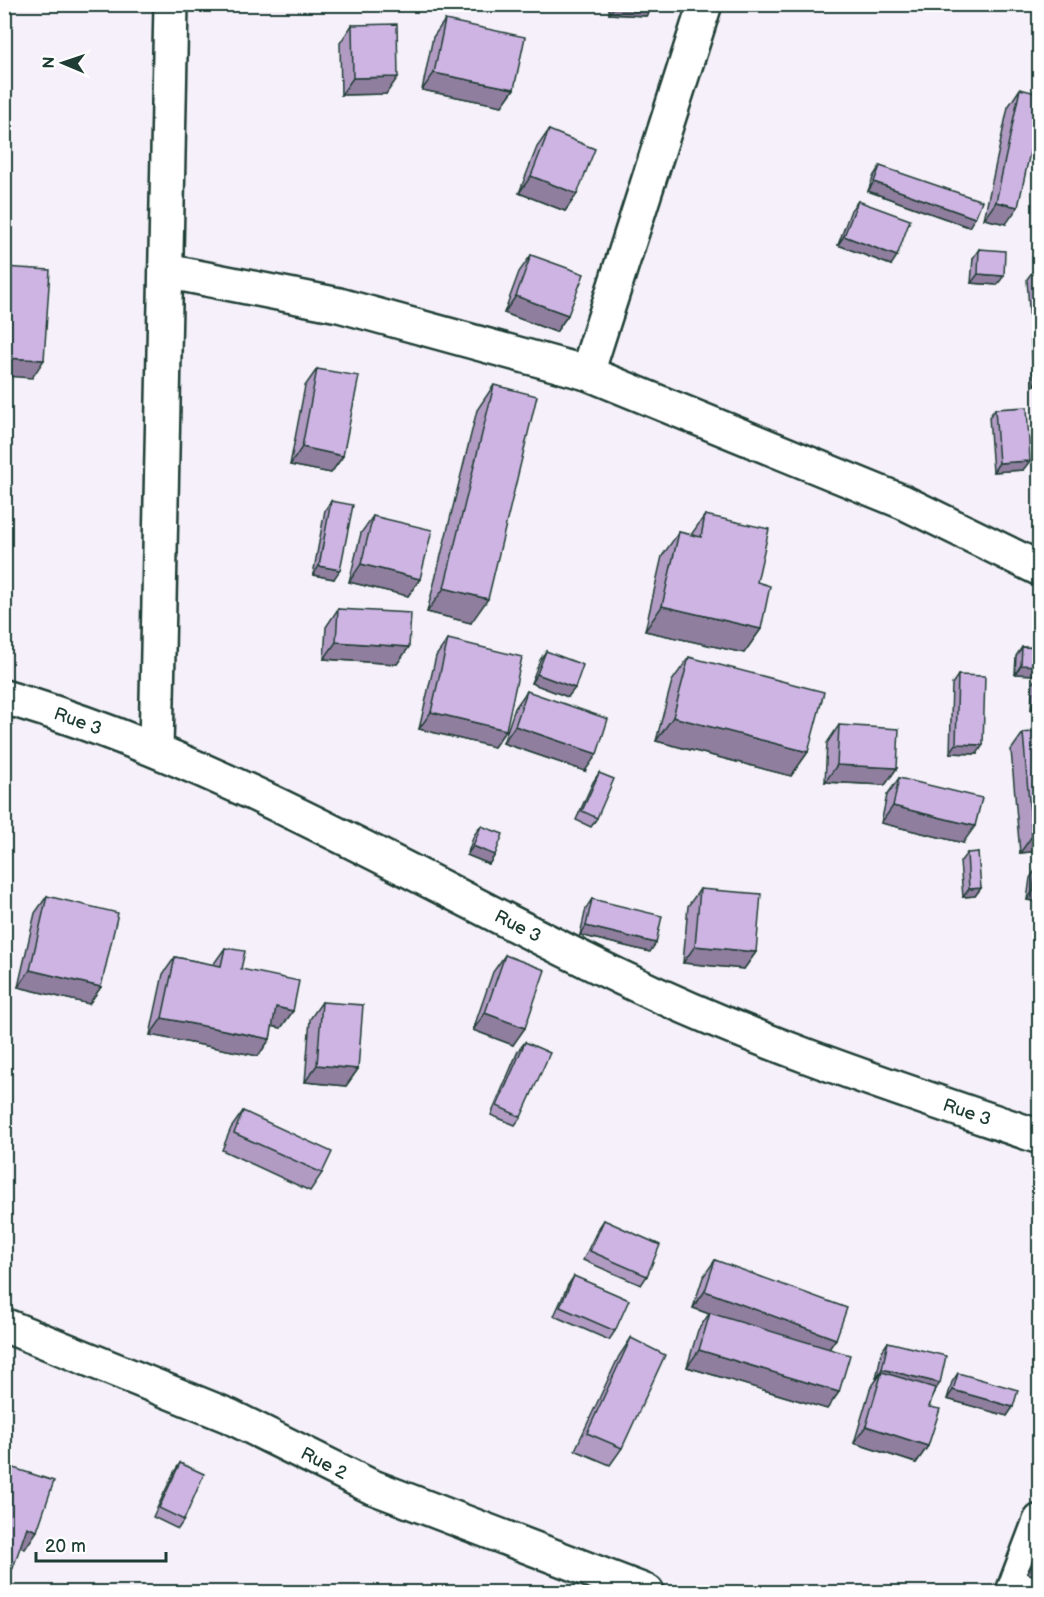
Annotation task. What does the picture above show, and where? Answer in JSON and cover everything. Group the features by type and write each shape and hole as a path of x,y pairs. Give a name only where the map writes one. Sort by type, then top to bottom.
{"street":[{"path":"156,750 171,4"},
{"path":"587,373 705,4"},
{"path":"166,271 339,305 587,373 903,502 1040,570"},
{"name":"Rue 3","path":"4,697 60,713 156,750 263,799 672,1001 898,1088 1040,1137"},
{"name":"Rue 2","path":"4,1325 229,1416 370,1486 647,1593"},
{"path":"1013,1593 1040,1521"}],"building":[{"path":"615,4 652,4 652,7"},
{"path":"445,20 525,37 514,89 434,73"},
{"path":"397,24 398,77 353,78 352,25"},
{"path":"1020,89 1040,94 1040,107 1018,207 996,202"},
{"path":"549,130 595,149 577,194 531,176"},
{"path":"880,166 982,201 975,218 874,182"},
{"path":"858,201 910,220 897,256 844,236"},
{"path":"979,249 1005,251 1004,276 978,274"},
{"path":"531,255 584,274 568,315 516,296"},
{"path":"4,267 50,270 44,360 4,358"},
{"path":"317,369 359,376 343,456 302,447"},
{"path":"494,385 537,396 488,599 444,588"},
{"path":"1027,407 1030,461 999,463 995,409"},
{"path":"331,501 353,505 340,570 319,566"},
{"path":"705,515 769,529 757,582 770,586 761,629 662,606 679,532 701,537"},
{"path":"373,516 432,530 420,579 361,564"},
{"path":"338,609 411,613 409,647 336,642"},
{"path":"448,639 522,657 506,730 431,712"},
{"path":"1022,647 1040,648 1040,666 1021,665"},
{"path":"546,651 583,665 575,688 537,674"},
{"path":"689,657 824,692 808,752 673,717"},
{"path":"958,675 985,676 983,745 956,744"},
{"path":"1040,675 1040,700 1037,700"},
{"path":"527,691 608,719 597,754 515,726"},
{"path":"839,725 899,729 897,768 837,765"},
{"path":"1040,731 1040,835 1032,836 1023,733"},
{"path":"599,773 614,779 597,818 582,811"},
{"path":"899,778 982,798 975,826 893,806"},
{"path":"481,826 503,834 495,855 473,846"},
{"path":"978,852 981,888 969,889 967,853"},
{"path":"1036,869 1040,869 1040,892 1033,891"},
{"path":"700,889 761,894 756,952 695,946"},
{"path":"47,896 118,913 101,987 30,970"},
{"path":"592,899 662,916 656,943 586,926"},
{"path":"225,948 245,951 241,969 299,981 293,1011 276,1007 270,1039 162,1018 175,957 221,966"},
{"path":"505,955 545,970 525,1028 485,1013"},
{"path":"322,1002 363,1005 358,1069 317,1065"},
{"path":"525,1042 550,1053 521,1117 497,1106"},
{"path":"243,1111 332,1152 322,1173 234,1133"},
{"path":"604,1220 660,1245 647,1276 590,1251"},
{"path":"715,1260 847,1308 836,1339 705,1291"},
{"path":"574,1276 629,1300 615,1331 560,1307"},
{"path":"710,1313 850,1355 839,1392 699,1350"},
{"path":"631,1338 665,1355 622,1448 587,1433"},
{"path":"888,1342 946,1356 940,1383 882,1369"},
{"path":"882,1372 935,1388 929,1407 940,1409 928,1446 866,1426"},
{"path":"958,1373 1018,1390 1013,1407 953,1390"},
{"path":"180,1463 204,1474 184,1520 159,1508"},
{"path":"4,1465 54,1481 37,1531 27,1527 13,1568 4,1565"}]}
